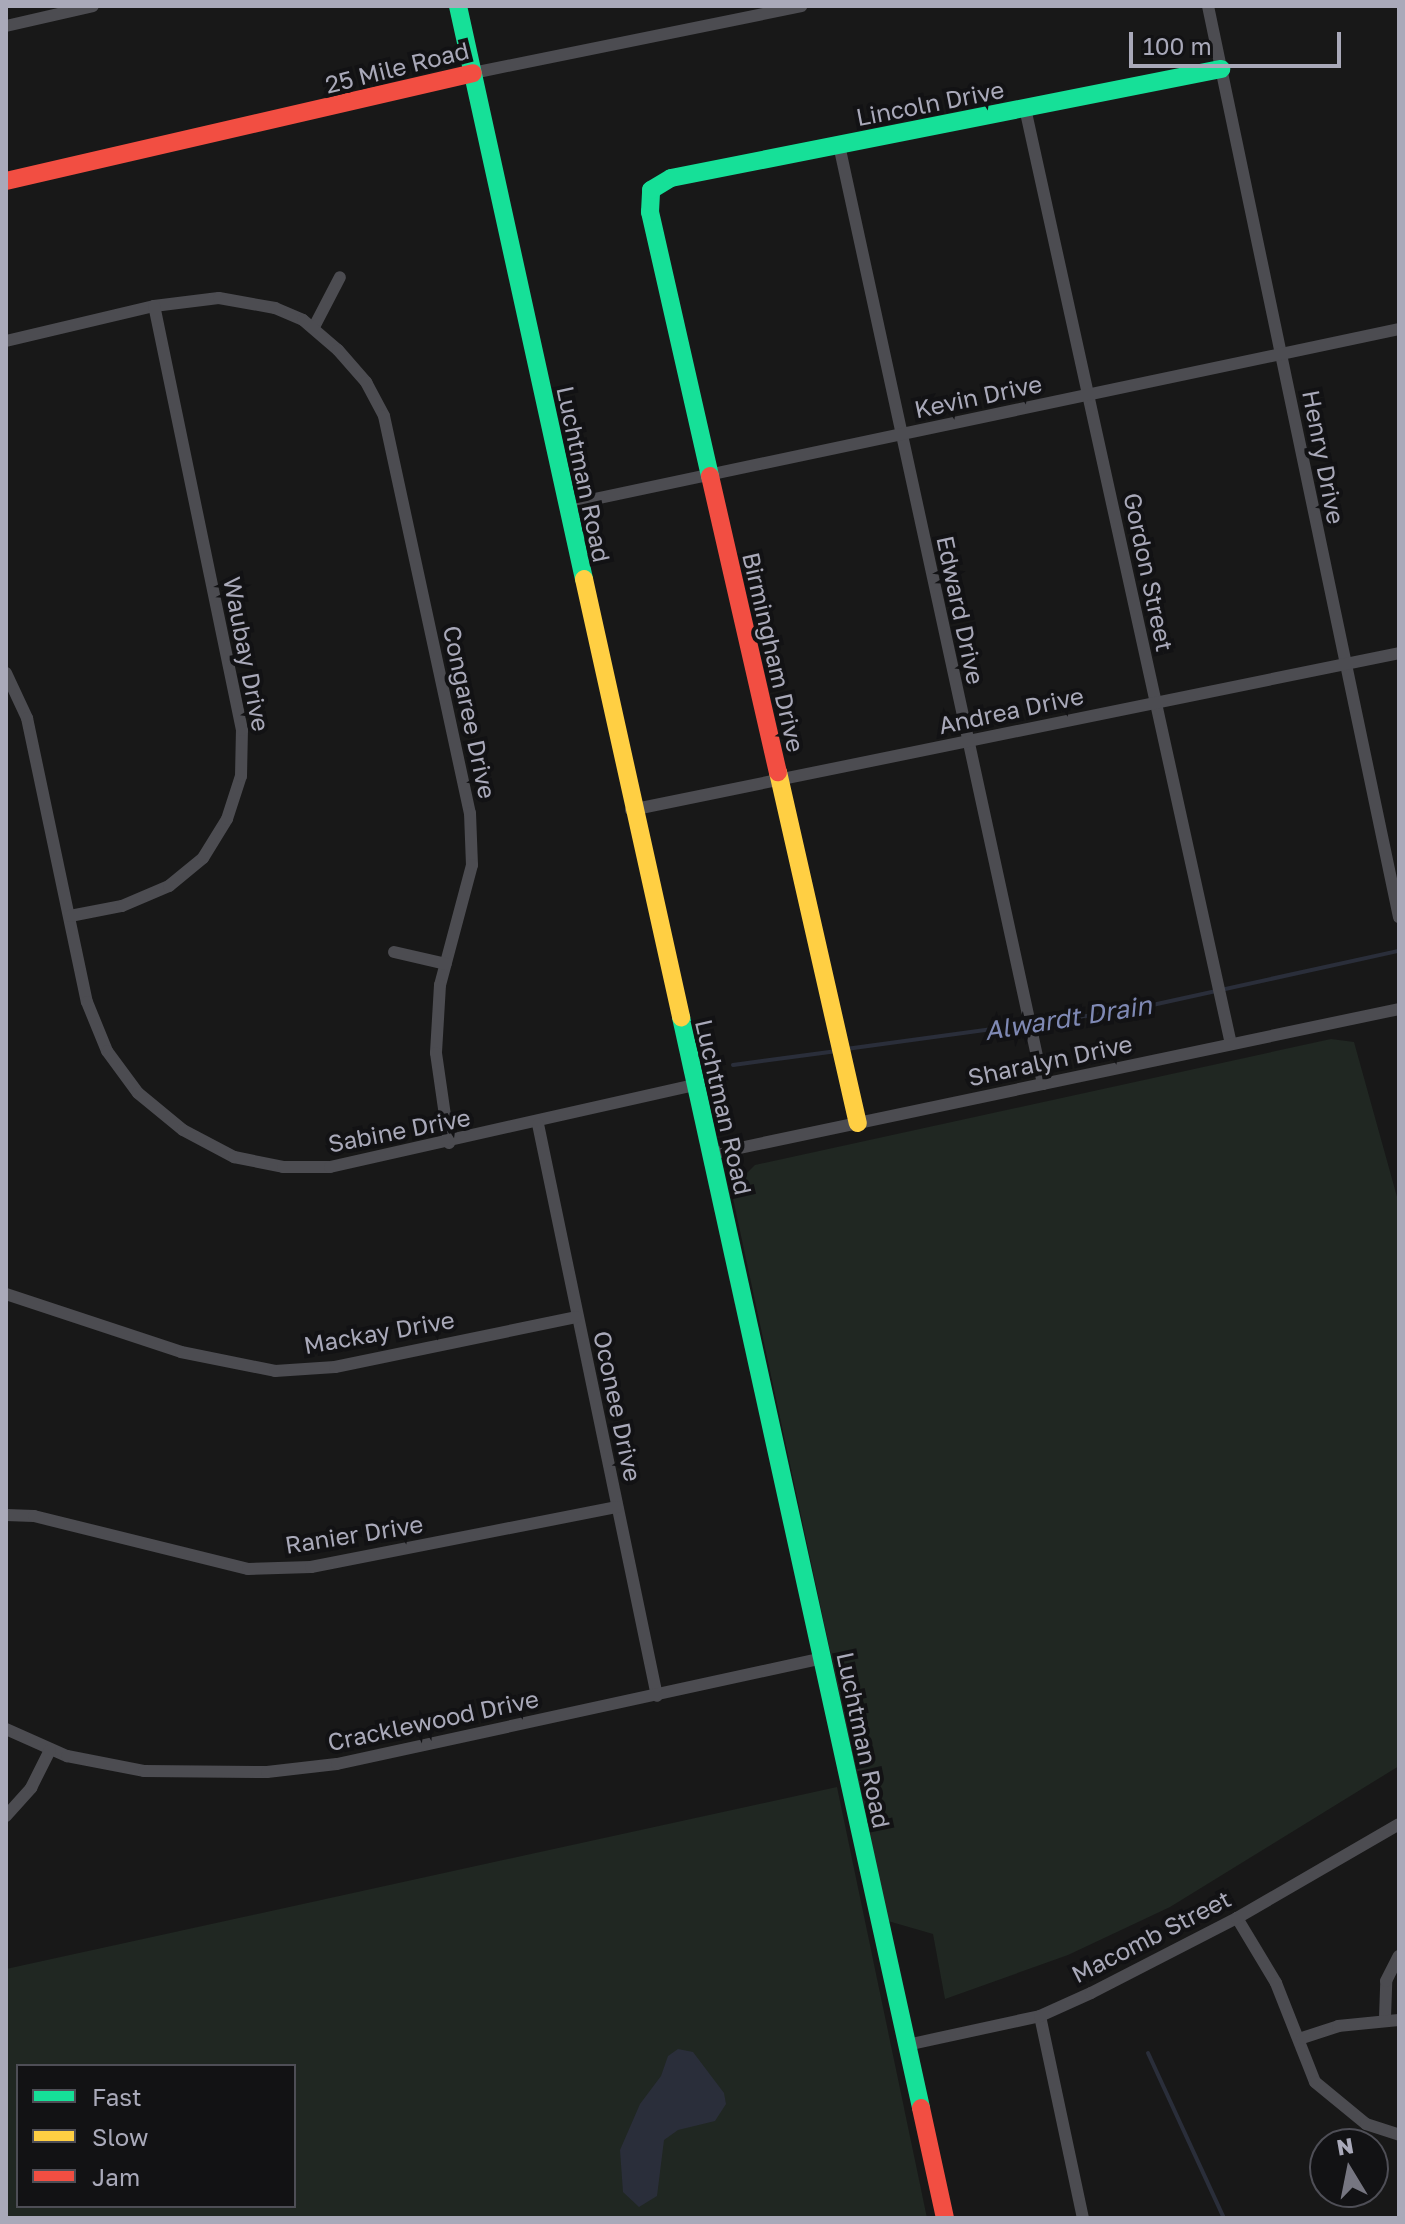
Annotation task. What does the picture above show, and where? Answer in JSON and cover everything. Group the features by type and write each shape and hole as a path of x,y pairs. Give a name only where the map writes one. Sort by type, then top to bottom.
{"street":[{"path":"6,26 93,6"},
{"name":"Luchtman Road","path":"458,6 631,810 711,1154 945,2218"},
{"name":"25 Mile Road","path":"6,181 473,73 770,9 801,6"},
{"name":"Henry Drive","path":"1208,6 1399,917"},
{"name":"Lincoln Drive","path":"651,190 671,178 1221,69"},
{"name":"Gordon Street","path":"1025,108 1231,1044"},
{"name":"Edward Drive","path":"839,145 966,742 1043,1084"},
{"name":"Birmingham Drive","path":"651,190 650,212 858,1123"},
{"path":"6,341 154,306 219,298 275,308 308,324 340,277"},
{"name":"Waubay Drive","path":"70,916 122,906 169,886 203,858 227,819 241,776 242,730 154,306"},
{"name":"Congaree Drive","path":"308,324 366,382 384,416 470,813 472,865 440,985 436,1053 449,1143"},
{"name":"Kevin Drive","path":"566,505 1399,329"},
{"name":"Andrea Drive","path":"631,810 1399,653"},
{"name":"Sabine Drive","path":"6,673 27,718 87,1002 107,1051 138,1093 183,1130 234,1157 283,1167 330,1167 538,1124 695,1085"},
{"path":"394,952 446,964"},
{"name":"Sharalyn Drive","path":"711,1154 1399,1009"},
{"name":"Oconee Drive","path":"538,1124 657,1696"},
{"name":"Mackay Drive","path":"6,1294 181,1352 275,1371 335,1367 576,1317"},
{"name":"Ranier Drive","path":"6,1515 34,1516 187,1557 264,1568 311,1567 617,1507"},
{"name":"Cracklewood Drive","path":"6,1729 50,1750 144,1771 267,1772 337,1764 822,1658"},
{"path":"6,1816 31,1788 50,1750"},
{"name":"Macomb Street","path":"907,2045 1040,2016 1237,1918 1399,1824"},
{"path":"1237,1918 1302,2038 1315,2082 1366,2124 1399,2135"},
{"path":"1385,2018 1386,1981 1399,1956"},
{"path":"1040,2016 1083,2218"},
{"path":"1302,2038 1385,2018 1399,2020"}],"shaded area":[{"path":"1331,1039 1354,1042 1399,1204 1399,1766 1170,1907 1068,1955 945,1999 933,1934 888,1921 731,1189 755,1165"},
{"path":"837,1787 927,2218 6,2218 6,1969"}],"water":[{"path":"678,2049 693,2052 724,2093 726,2104 715,2121 678,2130 664,2140 657,2196 639,2207 623,2192 620,2150 640,2104 661,2076 668,2056"}],"waterway":[{"name":"Alwardt Drain","path":"846,1049 1125,1011 1399,951"},
{"name":"Alwardt Drain","path":"733,1065 837,1051"},
{"path":"1148,2053 1224,2218"}],"traffic: fast":[{"path":"458,6 584,579"},
{"path":"710,476 650,212 651,190 671,178 1221,69"},
{"path":"681,1017 921,2108"}],"traffic: slow":[{"path":"584,579 681,1017"},
{"path":"778,772 858,1123"}],"traffic: jam":[{"path":"6,181 473,73"},
{"path":"710,476 778,772"},
{"path":"921,2108 945,2218"}]}
